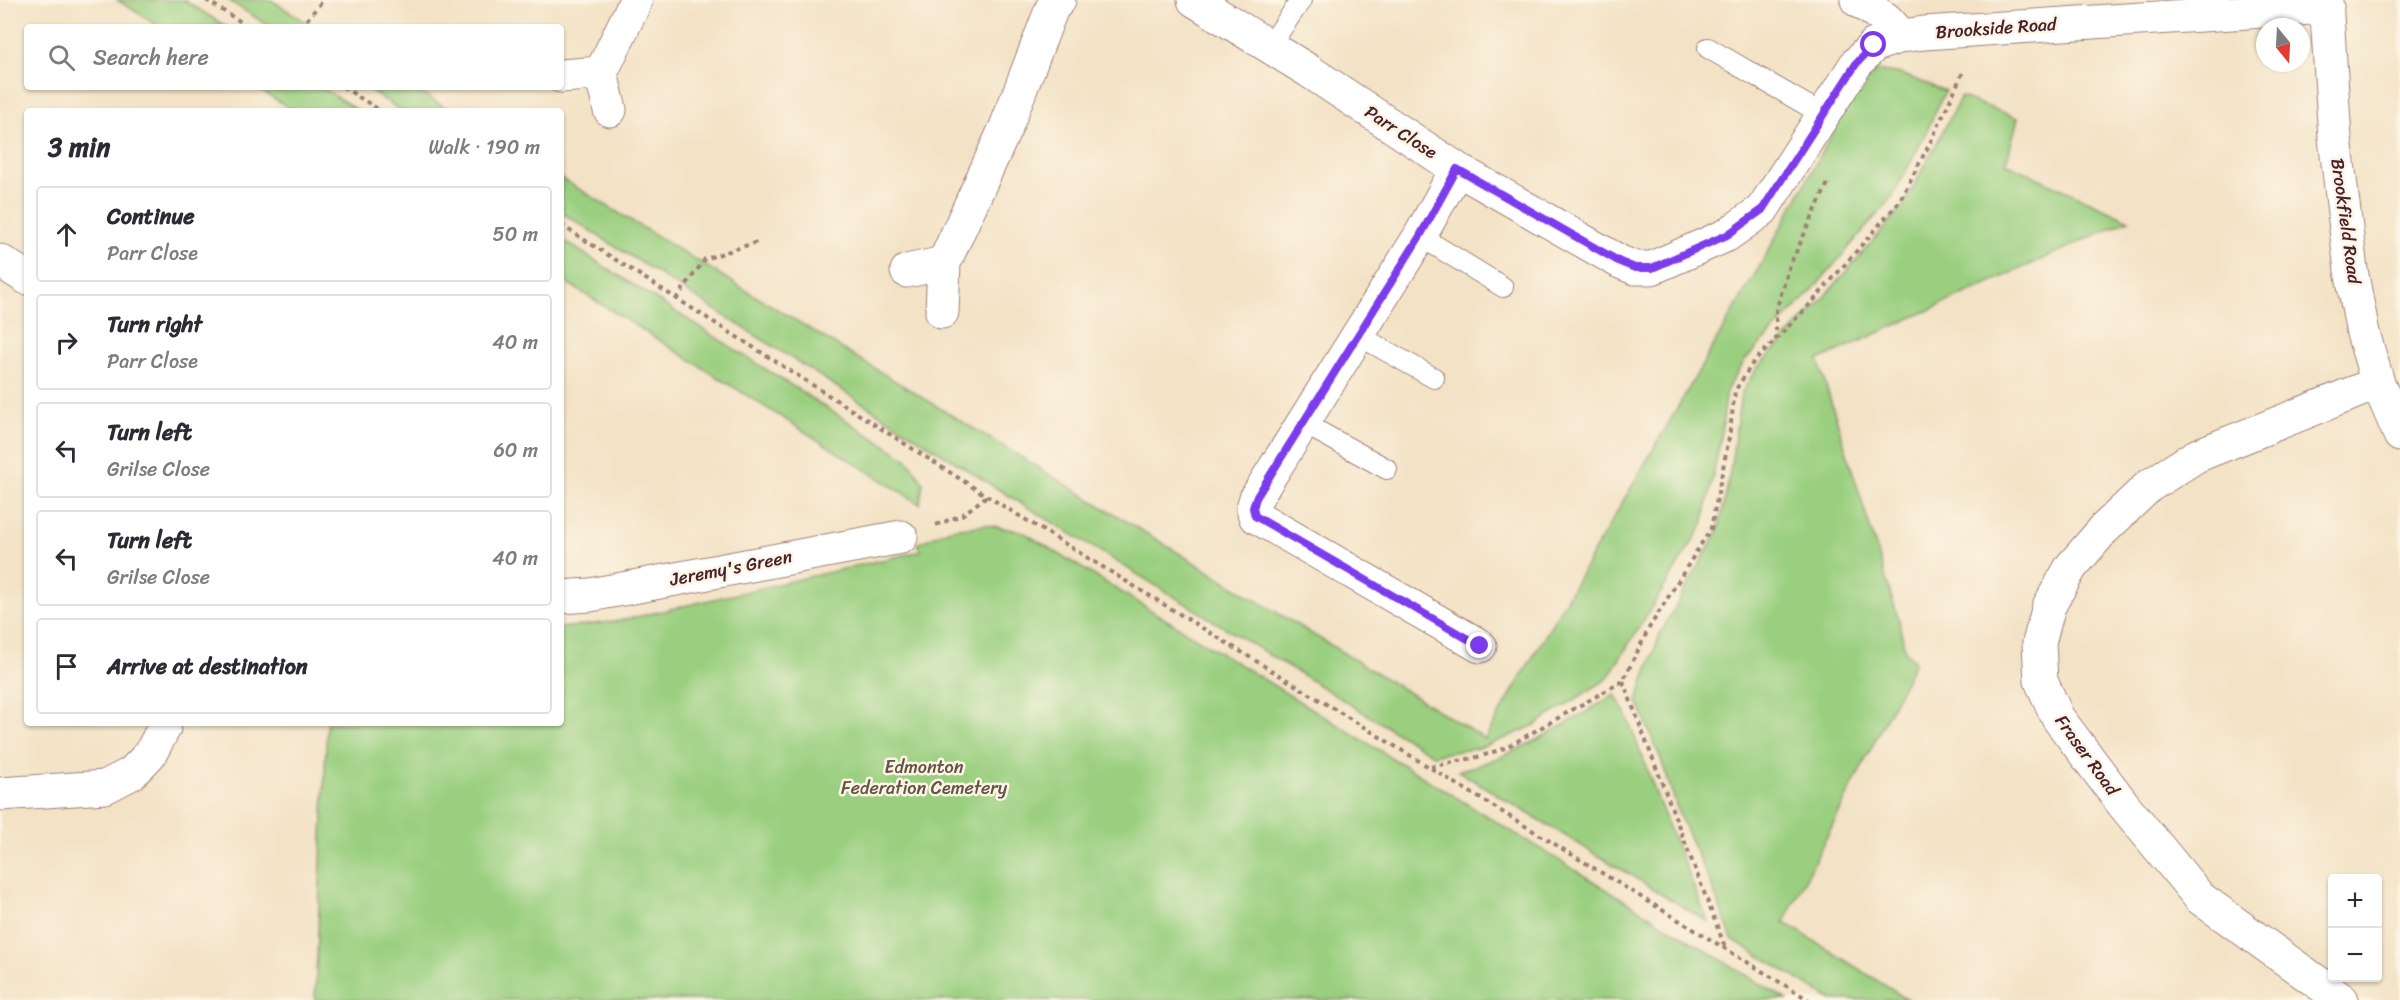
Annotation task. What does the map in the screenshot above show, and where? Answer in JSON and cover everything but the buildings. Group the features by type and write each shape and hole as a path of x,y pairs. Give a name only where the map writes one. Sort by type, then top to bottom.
{"street":[{"path":"610,110 601,73 636,0"},
{"path":"942,312 944,263 1006,128 1052,8 1059,0"},
{"name":"Parr Close","path":"1194,0 1309,71 1457,169 1620,262 1635,268 1652,268 1727,235 1762,210 1856,64 1874,45 1902,36"},
{"path":"1857,0 1886,19 1902,36"},
{"name":"Brookside Road","path":"1902,36 2327,4"},
{"name":"Brookfield Road","path":"2327,4 2335,138 2351,270 2363,333 2378,384 2400,435"},
{"path":"564,75 601,73"},
{"path":"1457,169 1420,236 1256,498 1253,508 1255,516 1480,646"},
{"path":"0,261 24,276"},
{"path":"907,272 944,263"},
{"name":"Fraser Road","path":"2342,1000 2200,898 2123,804 2058,718 2041,681 2039,643 2049,606 2071,567 2104,529 2149,486 2196,456 2378,384"},
{"name":"Jeremy's Green","path":"564,597 590,595 902,537"},
{"path":"0,794 105,788 132,773 150,754 164,726"}],"lane":[{"path":"1269,47 1300,0"},
{"path":"1708,48 1822,114"},
{"path":"1420,236 1503,287"},
{"path":"1358,335 1434,378"},
{"path":"1303,423 1387,469"}],"path":[{"path":"206,0 244,24"},
{"path":"303,24 323,0"},
{"path":"1430,767 1482,756 1507,747 1623,681 1648,628 1711,528 1727,448 1735,391 1752,364 1776,341 1899,202 1931,141 1967,63 1987,28"},
{"path":"348,90 376,108"},
{"path":"1776,341 1776,310 1790,265 1831,178"},
{"path":"564,227 987,496 1809,1000"},
{"path":"676,299 705,259 757,242"},
{"path":"902,537 962,515 987,496"},
{"path":"1623,681 1725,948"}],"green space":[{"path":"117,0 184,0 222,24 155,24"},
{"path":"228,0 271,0 309,24 265,24"},
{"path":"1877,70 1901,74 1945,91 1892,197 1809,294 1746,359 1727,389 1721,437 1703,525 1607,679 1535,725 1503,739 1479,748 1433,755 993,486 564,214 564,180 1485,739 1765,257 1857,88"},
{"path":"260,90 326,90 354,108 289,108"},
{"path":"370,90 417,90 446,108 397,108"},
{"path":"1961,97 2018,118 2006,163 2129,220 1818,360 1899,621 1905,651 1915,661 1784,922 1908,1000 1832,1000 1732,939 1713,889 1680,817 1662,762 1637,701 1660,634 1718,531 1729,479 1741,394 1757,368 1819,303 1904,205"},
{"path":"564,241 907,459 923,482 920,504 564,281"},
{"name":"Edmonton Federation Cemetery","path":"987,525 1023,532 1787,1000 315,1000 327,726 564,726 564,628 619,621 921,551 917,544 950,529"},
{"path":"1615,695 1625,711 1662,810 1708,922 1458,771 1519,748"}],"route":[{"path":"1480,646 1255,516 1253,508 1256,498 1420,236 1457,169 1620,262 1635,268 1652,268 1727,235 1762,210 1822,114 1856,64 1874,45"}]}
